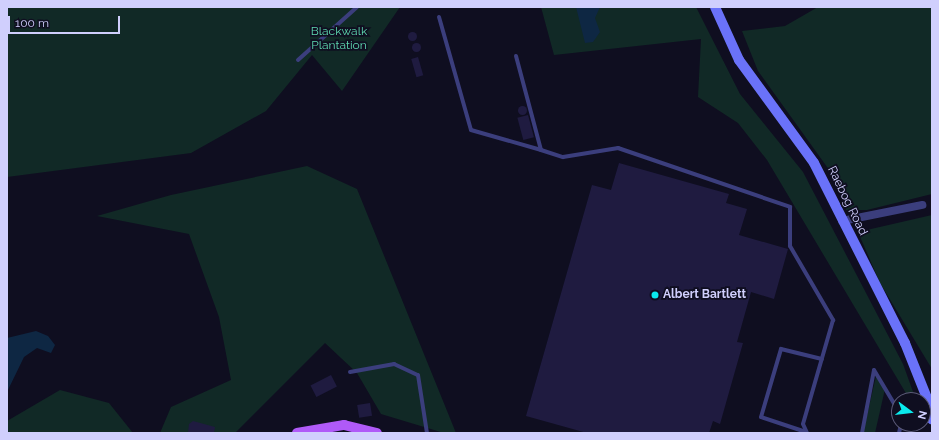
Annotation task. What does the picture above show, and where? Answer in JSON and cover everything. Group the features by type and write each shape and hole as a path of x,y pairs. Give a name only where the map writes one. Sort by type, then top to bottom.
{"main road":[{"name":"Raebog Road","path":"715,7 739,60 804,148 905,343 927,398 932,419"},
{"path":"297,433 344,425 377,433"}],"street":[{"path":"842,221 922,205"}],"lane":[{"path":"298,60 357,7"},
{"path":"439,17 471,130 564,157 618,148 790,206 790,246 833,320 803,424 807,432"},
{"path":"516,56 541,150"},
{"path":"807,432 761,417 781,349 822,359"},
{"path":"350,372 394,364 418,375 427,433"},
{"path":"862,433 874,370 891,399"}],"green space":[{"name":"Blackwalk Plantation","path":"7,7 400,7 342,91 312,55 266,111 191,153 7,177"},
{"path":"541,7 696,7 740,94 803,172 903,364 913,392 905,392 767,160 738,123 698,97 701,39 554,55"},
{"path":"818,7 932,7 932,194 867,210 846,210 840,185 758,71 742,31 785,26"},
{"path":"307,166 357,189 456,433 444,433 381,414 357,373 325,343 235,433 160,433 171,407 231,380 219,317 189,234 97,216 171,195"},
{"path":"932,215 932,369 880,283 858,232"},
{"path":"876,376 885,389 875,433 863,433"},
{"path":"60,390 109,403 133,433 7,433 7,421"}],"water":[{"path":"576,7 600,7 595,18 600,32 593,42 585,43"},
{"path":"36,331 48,336 55,345 51,353 37,348 24,357 7,392 7,338"}],"building":[{"path":"410,32 414,32 416,36 414,40 410,40 408,38 408,34"},
{"path":"414,43 418,43 420,47 418,51 414,51 412,49 412,45"},
{"path":"418,57 423,75 417,77 411,59"},
{"path":"520,106 524,106 526,110 524,114 520,114 518,112 518,108"},
{"path":"528,115 534,137 523,140 517,118"},
{"name":"Albert Bartlett","path":"619,163 729,194 726,203 747,209 739,235 788,249 774,299 751,292 737,342 743,343 720,424 713,421 709,433 587,433 526,416 592,185 611,190"},
{"path":"331,375 337,387 316,397 311,385"},
{"path":"370,403 372,416 359,418 357,405"},
{"path":"193,421 215,427 214,433 188,433 189,424"}],"place":[{"name":"Albert Bartlett","path":"655,295"}]}
